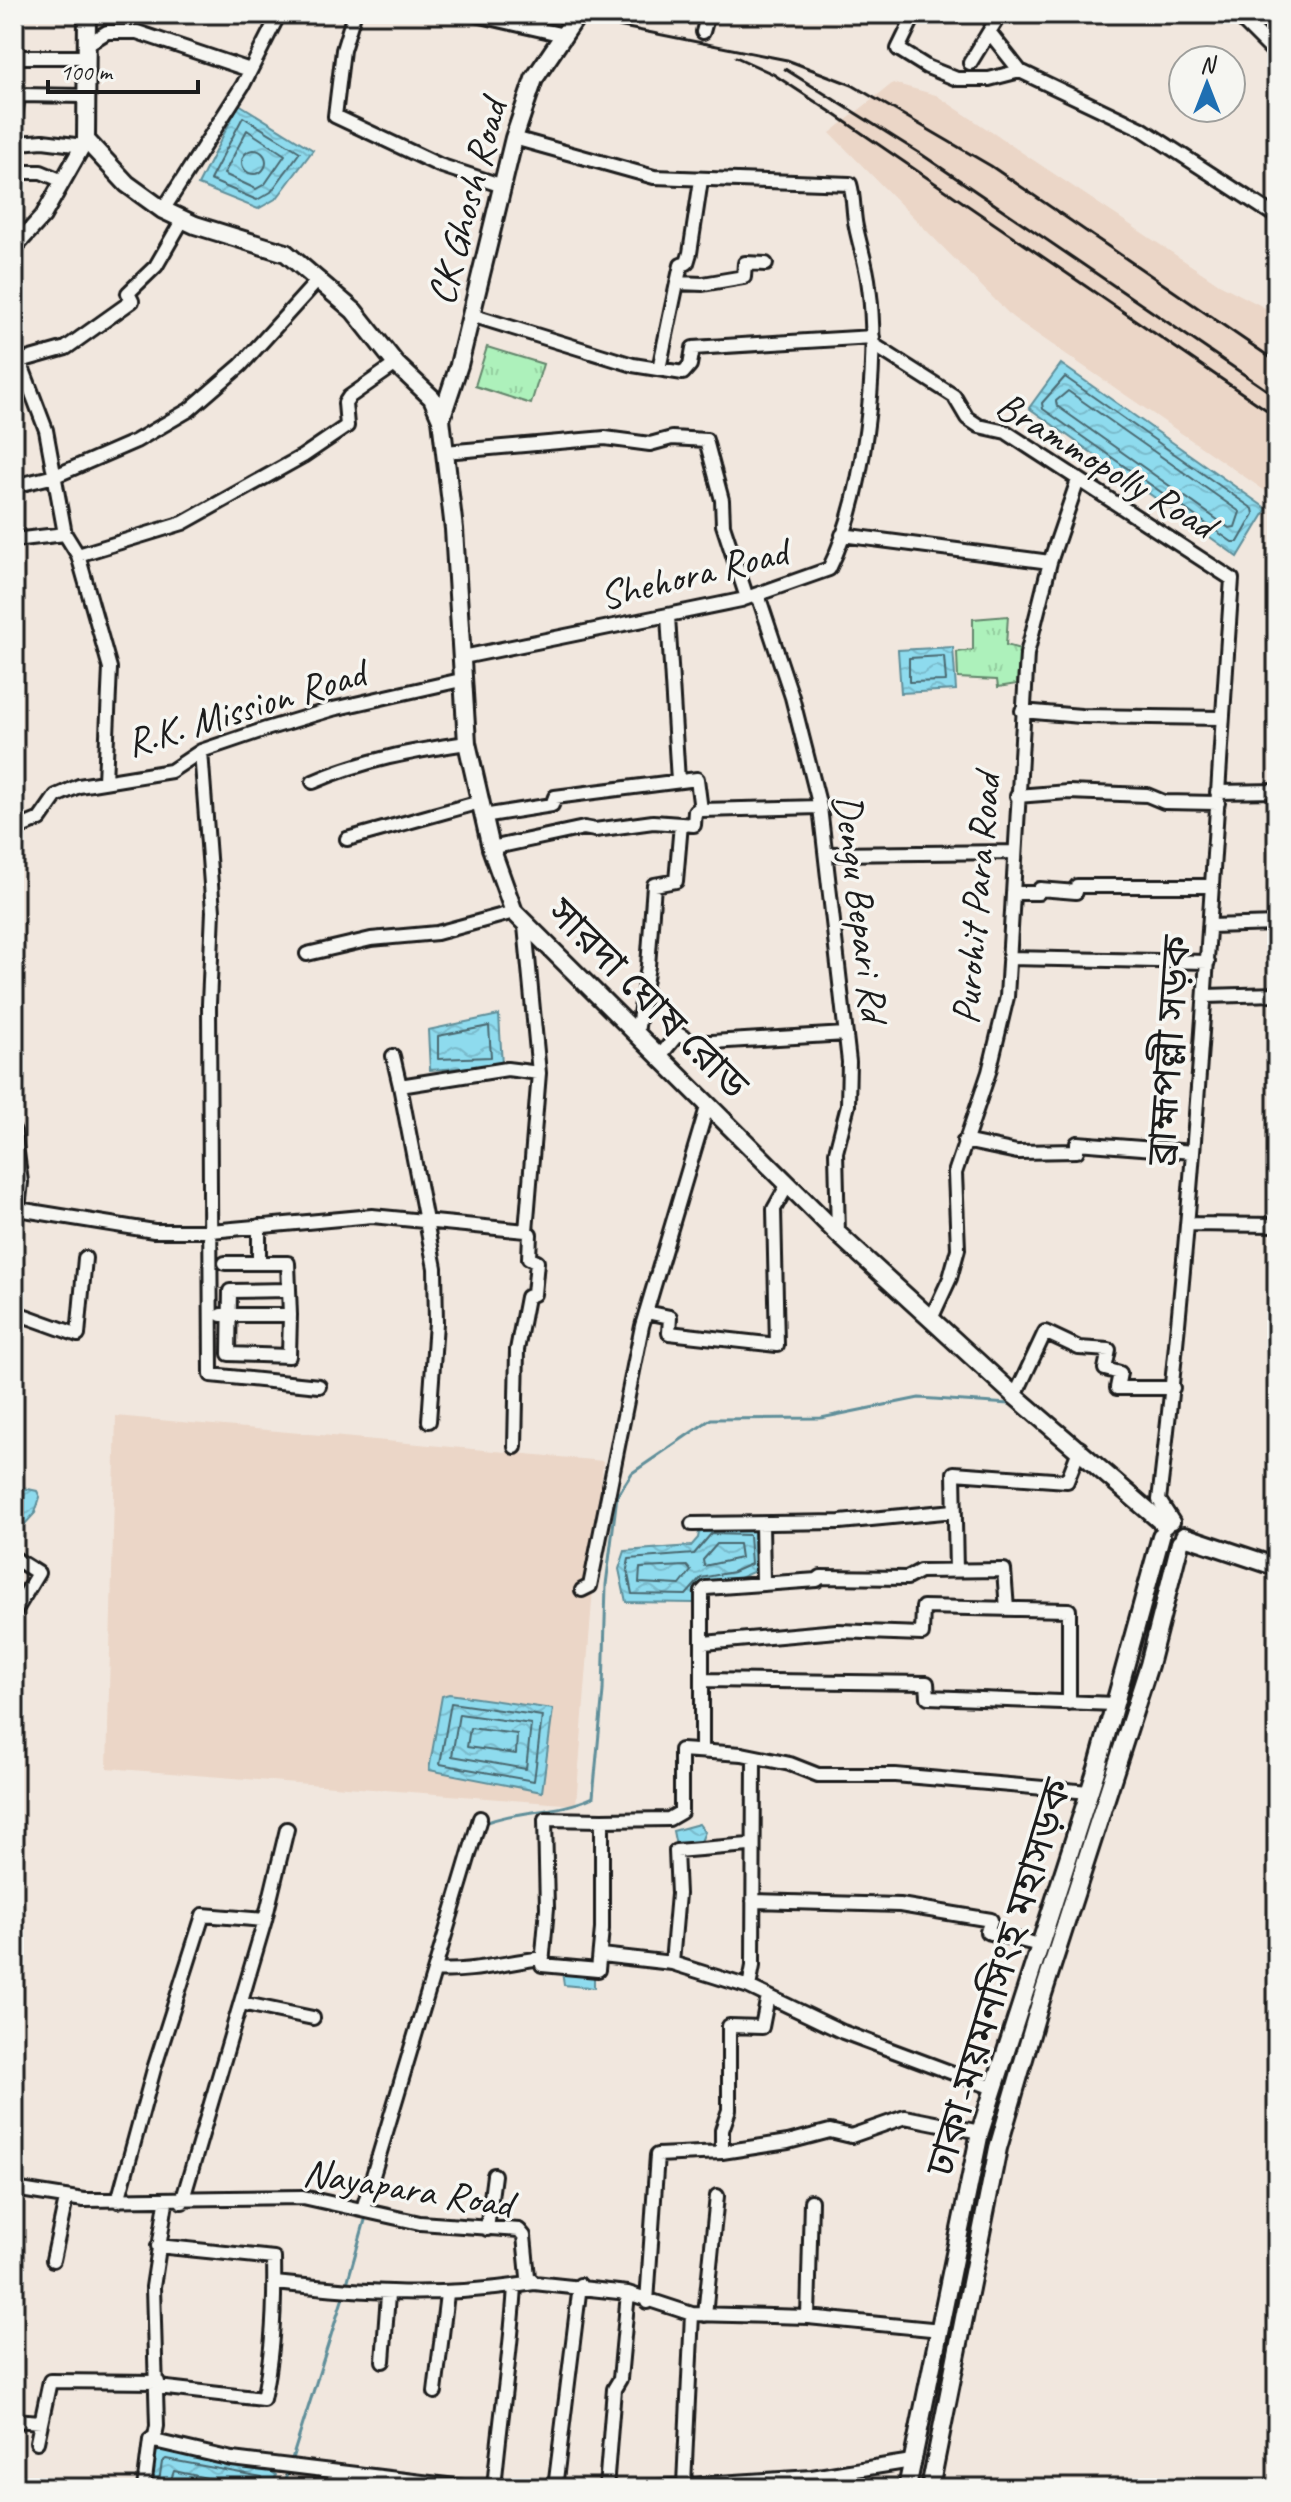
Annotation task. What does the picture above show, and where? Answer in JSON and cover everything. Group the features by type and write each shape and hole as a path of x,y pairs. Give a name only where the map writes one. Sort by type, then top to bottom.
{"main road":[{"path":"85,143 87,14"},
{"name":"CK Ghosh Road","path":"441,419 471,315 514,138 534,79 578,14"},
{"name":"সারদা ঘোষ রোড","path":"85,143 127,184 163,210 286,253 354,311 396,364 432,398 441,419 445,452 463,657 461,680 467,743 491,848 514,912 525,926 637,1032 838,1234 1015,1396 1080,1448 1166,1528 1181,1526 1182,1539"},
{"name":"ঢাকা-ময়মনসিংহ মহাসড়ক","path":"907,2488 980,2132 1089,1792 1166,1528"},
{"path":"1182,1539 1277,1567"},
{"name":"ঢাকা-ময়মনসিংহ মহাসড়ক","path":"930,2488 998,2148 1041,2000 1149,1665 1182,1539"}],"street":[{"path":"163,210 250,70 279,14"},
{"path":"354,14 343,50 335,116 439,165 503,186"},
{"path":"472,14 564,35"},
{"path":"703,32 708,14"},
{"path":"915,14 898,49 927,67 957,79 989,79 1020,71"},
{"path":"970,63 1000,14"},
{"path":"1244,17 1277,54"},
{"path":"14,57 85,51 107,32 137,32 250,70"},
{"path":"990,33 1020,71 1142,129 1277,217"},
{"path":"14,124 18,95 85,96"},
{"path":"14,137 19,143 85,143 43,216 14,248"},
{"name":"Shehora Road","path":"463,657 752,597 829,569 853,495 872,392 873,341 869,285 850,184 654,177 514,138"},
{"path":"14,172 41,172 63,181"},
{"path":"659,369 681,265 687,263 690,253 701,180"},
{"path":"20,361 66,348 132,301 128,294 156,266 183,219"},
{"path":"677,283 703,284 744,277 745,263 766,264"},
{"path":"14,486 55,476 136,441 189,410 241,365 319,279"},
{"path":"471,315 571,347 683,373 690,365 693,348 873,341"},
{"name":"Brammopolly Road","path":"873,341 954,396 967,418 979,426 1006,432 1232,579"},
{"path":"14,346 46,430 65,534 78,555 110,668 105,781"},
{"path":"78,555 183,523 303,456 347,426 345,403 349,397 396,364"},
{"name":"Dengu Bepari Rd","path":"445,452 605,438 650,444 672,438 706,440 722,500 723,525 792,697 820,807 846,1034 848,1105 836,1152 838,1234"},
{"name":"Purohit Para Road","path":"931,1319 950,1278 958,1249 955,1173 989,1072 1007,997 1027,654 1050,562 1078,480"},
{"path":"14,540 65,534"},
{"path":"842,535 1050,562"},
{"name":"ব্রাহ্মপল্লী সড়ক","path":"1166,1528 1159,1500 1173,1388 1206,996 1232,579"},
{"path":"668,616 678,781"},
{"name":"R.K. Mission Road","path":"14,830 40,819 56,796 67,790 171,771 201,751 333,709 461,680"},
{"path":"1022,711 1081,716 1222,718"},
{"path":"313,782 350,766 407,751 467,743"},
{"path":"201,751 213,911 209,1004 211,1375 319,1386"},
{"path":"347,839 482,809 552,805 555,797 697,779 701,810"},
{"path":"1017,796 1068,792 1147,795 1164,802 1277,791"},
{"path":"491,848 584,828 595,830 653,822 696,825 695,811 701,810 820,807"},
{"path":"637,1032 648,966 654,885 676,882 681,824"},
{"path":"826,854 1015,852"},
{"path":"1013,893 1038,893 1040,889 1076,892 1077,886 1212,886"},
{"path":"307,954 371,939 437,933 514,912"},
{"path":"1210,926 1277,924"},
{"path":"525,926 539,1073 526,1231"},
{"path":"1009,958 1208,962"},
{"path":"1206,996 1277,994"},
{"path":"660,1056 678,1034 692,1042 846,1034"},
{"path":"393,1056 435,1268 436,1323 429,1421"},
{"path":"400,1086 507,1069 539,1073"},
{"path":"582,1590 590,1586 646,1312 708,1104"},
{"path":"14,1131 21,1182 16,1213 154,1231 211,1231 372,1216 526,1231 530,1234 529,1258 537,1262 534,1294 527,1297 517,1350 515,1447"},
{"path":"964,1141 1017,1152 1077,1151 1077,1143 1193,1152"},
{"path":"646,1312 670,1317 669,1333 777,1345 774,1209 788,1184"},
{"path":"1187,1224 1277,1225"},
{"path":"259,1226 259,1263"},
{"path":"14,1312 78,1335 85,1258"},
{"path":"225,1263 288,1263 290,1315 289,1356 229,1354 231,1290 289,1290"},
{"path":"210,1314 290,1315"},
{"path":"1015,1396 1045,1332 1079,1348 1109,1350 1105,1369 1120,1373 1117,1388 1173,1388"},
{"path":"956,1571 954,1473 1067,1481 1080,1448"},
{"path":"692,1524 840,1522 954,1511"},
{"path":"762,1524 763,1582"},
{"path":"14,1558 38,1573 14,1613"},
{"path":"702,1750 705,1680 702,1592 706,1588 817,1580 821,1577 907,1578 920,1571 1004,1570 1007,1609"},
{"path":"704,1643 837,1631 922,1634 923,1607 1069,1610 1069,1703"},
{"path":"705,1680 927,1683 928,1697 1115,1704"},
{"path":"602,1820 601,1955 598,1970 542,1965 547,1908 545,1819 669,1819 681,1812 681,1750 702,1750 790,1764 818,1775 895,1775 1089,1792"},
{"path":"749,1987 754,1758"},
{"path":"363,2209 480,1818"},
{"path":"182,2202 265,1920 287,1829"},
{"path":"672,1963 678,1894 676,1851 749,1845"},
{"path":"753,1901 900,1905 991,1920 987,1932 1040,1945"},
{"path":"118,2201 154,2069 203,1915 265,1920"},
{"path":"601,1955 672,1963 749,1987 843,2032 993,2088"},
{"path":"436,1970 465,1973 480,1966 543,1958"},
{"path":"722,2152 722,2130 729,2110 729,2026 762,2027 768,1996"},
{"path":"241,2003 313,2018"},
{"path":"14,2079 14,2095"},
{"path":"647,2302 656,2215 657,2155 722,2152 788,2142 830,2131 851,2136 905,2117 980,2132"},
{"path":"487,2229 494,2175"},
{"name":"Nayapara Road","path":"14,2189 66,2199 118,2201 303,2197 420,2223 522,2232 528,2277 534,2283"},
{"path":"684,2484 699,2315 717,2196"},
{"path":"53,2260 66,2199"},
{"path":"808,2317 811,2201"},
{"path":"144,2488 150,2440 155,2436 157,2426 153,2287 166,2202"},
{"path":"37,2442 50,2381 158,2384 263,2399 269,2374 274,2258 158,2246"},
{"path":"275,2283 388,2295 447,2294 534,2283 580,2285 628,2293 647,2302 699,2315 808,2317 941,2330"},
{"path":"555,2488 580,2285"},
{"path":"494,2488 500,2412 511,2361 515,2286"},
{"path":"606,2488 614,2389 620,2379 628,2293"},
{"path":"435,2392 447,2294"},
{"path":"383,2361 388,2295"},
{"path":"14,2420 41,2422"},
{"path":"150,2440 232,2459 472,2488"},
{"path":"641,2488 812,2477 912,2461"}],"shaded area":[{"path":"893,83 936,95 1219,284 1277,314 1277,499 1012,317 830,133"},
{"path":"116,1416 603,1461 576,1805 107,1768"}],"green space":[{"path":"487,347 543,364 531,404 475,386"},
{"path":"1008,616 1006,645 1020,649 1017,684 998,687 997,680 958,678 957,652 973,650 973,619"}],"water":[{"path":"239,104 313,150 277,198 258,209 198,185"},
{"path":"1061,364 1267,509 1238,557 1029,408"},
{"path":"953,647 956,690 901,693 898,650"},
{"path":"499,1015 502,1065 430,1070 428,1030"},
{"path":"14,1486 37,1491 40,1497 35,1513 14,1536"},
{"path":"700,1527 757,1530 757,1570 735,1580 705,1585 694,1603 626,1602 619,1569 625,1551 691,1546 698,1538"},
{"path":"449,1694 553,1709 542,1792 429,1770 442,1696"},
{"path":"699,1824 705,1832 700,1844 676,1846 673,1831"},
{"path":"562,1972 594,1975 594,1988 564,1985"},
{"path":"156,2448 269,2470 276,2475 271,2488 150,2488"}],"waterway":[{"path":"482,1824 593,1797 603,1691 606,1585 617,1496 632,1473 711,1419 821,1418 919,1398 1009,1404"},
{"path":"396,2118 437,1984"},
{"path":"346,2287 367,2213"},
{"path":"291,2462 344,2294"},
{"path":"281,2488 289,2469"}],"railway":[{"path":"558,14 787,60 852,85 991,166 1277,362"},
{"path":"736,57 773,74 831,112 1277,417"},
{"path":"785,69 921,154 1277,397"}]}
